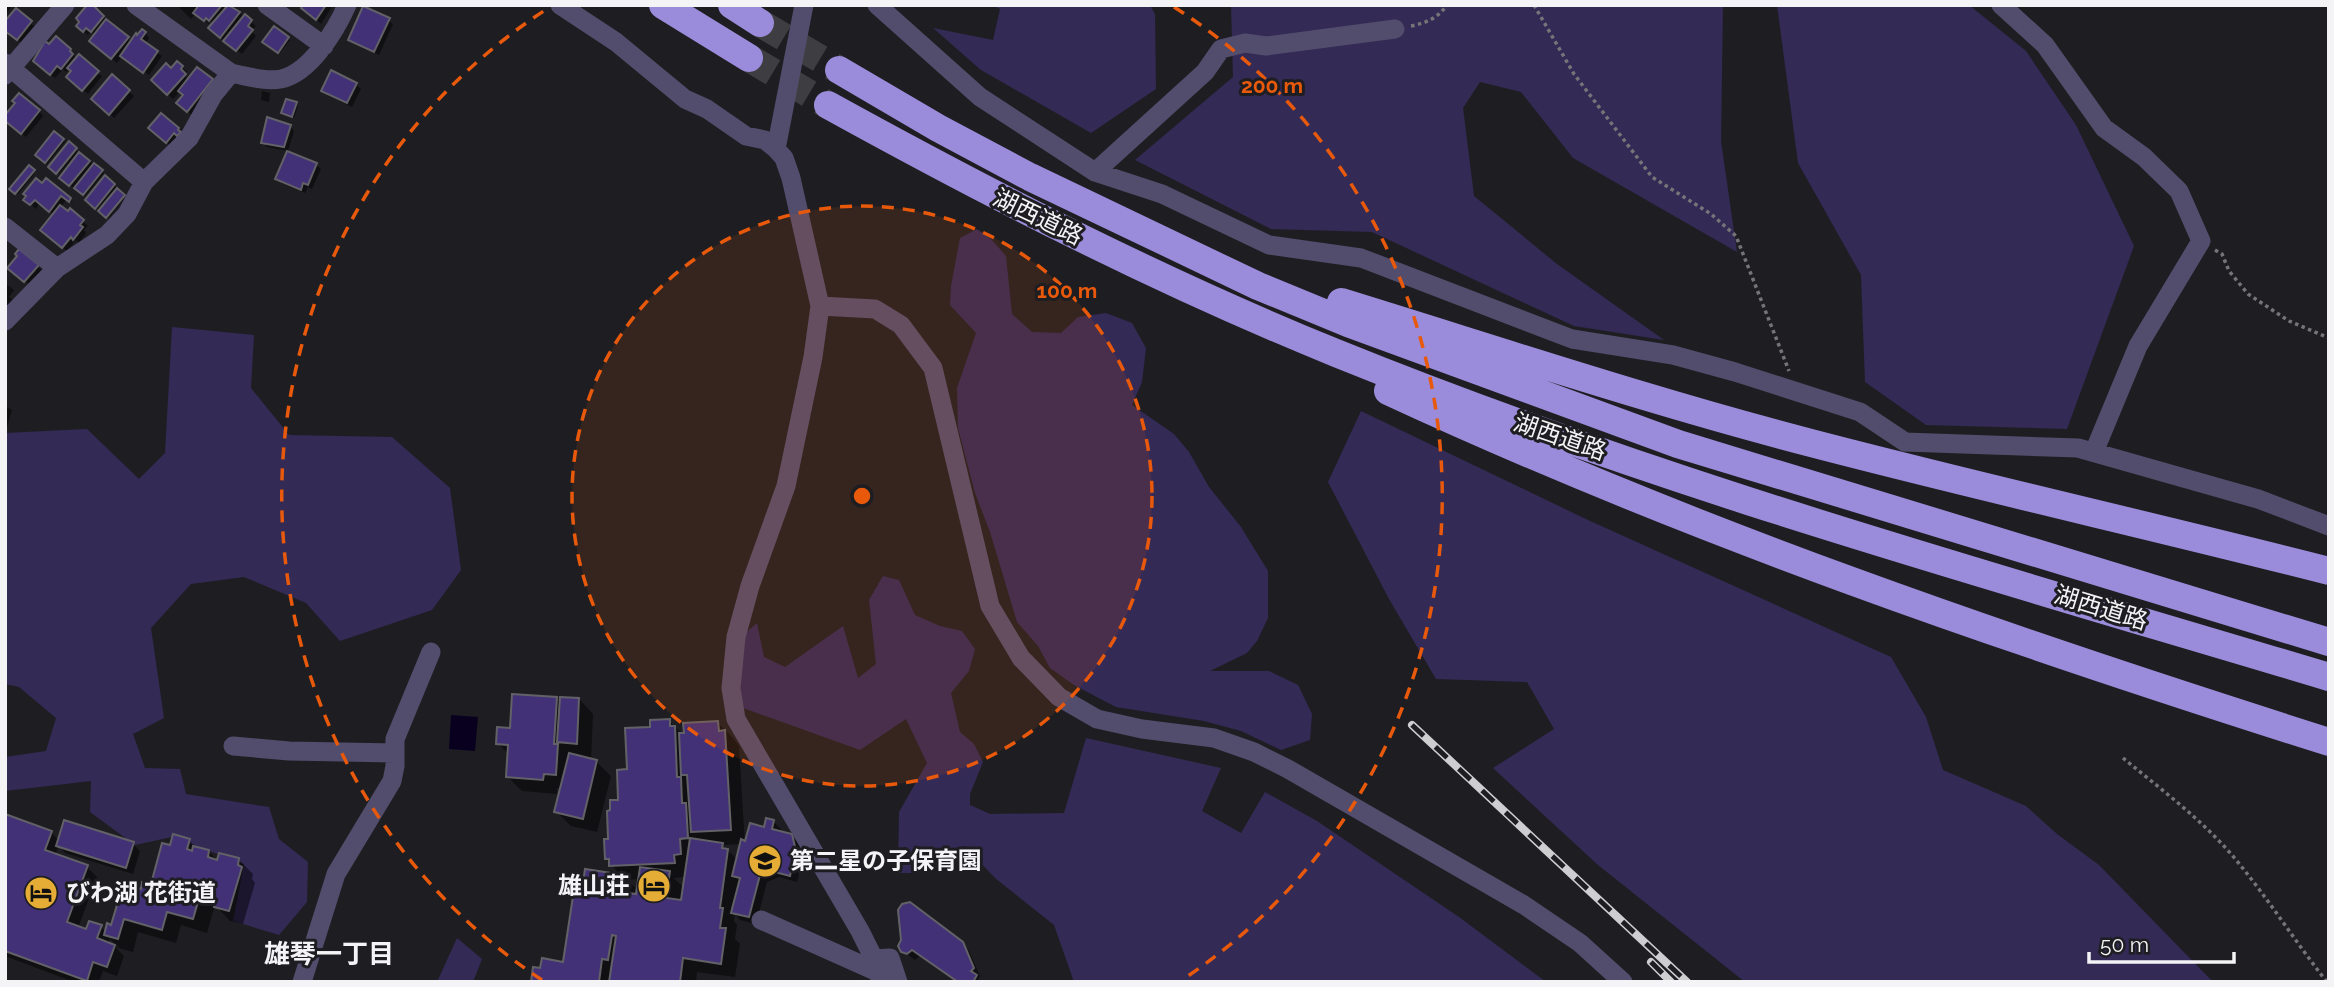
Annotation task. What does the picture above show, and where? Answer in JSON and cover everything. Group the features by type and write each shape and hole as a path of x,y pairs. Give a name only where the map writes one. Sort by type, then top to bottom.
{"highway":[{"path":"663,5 749,58"},
{"path":"732,5 760,23"},
{"name":"湖西道路","path":"839,70 938,128 1030,177 1258,286 1348,323 1678,444 2329,642"},
{"name":"湖西道路","path":"828,105 1015,206 1211,299 1336,354 1538,430 1763,506 2329,677"},
{"path":"1163,241 1283,284 1660,401 1809,443 2329,571"},
{"path":"1211,299 1289,342 1480,434 1761,547 2095,668 2329,743"}],"street":[{"path":"65,5 7,68 144,183"},
{"path":"136,5 231,73 260,79 283,79 306,65 324,46 347,5"},
{"path":"267,5 324,46"},
{"path":"560,5 616,42 685,99 707,109 746,136 765,140 783,158 791,178 820,306 799,434 786,486 750,586 736,637 731,688 736,719 878,971"},
{"path":"776,149 804,5"},
{"path":"877,5 980,97 1095,172 1162,194 1269,245 1360,258 1572,339 1673,355 1735,372 1860,412 1905,442 2078,448 2258,499 2329,526"},
{"path":"2001,5 2045,45 2104,128 2144,157 2179,191 2201,242 2138,346 2094,452"},
{"path":"1095,172 1205,72 1221,49 1245,43 1266,46 1395,29"},
{"path":"5,321 57,268 107,234 127,214 144,183 189,138 213,95 231,73"},
{"path":"5,226 57,268"},
{"path":"820,306 875,309 901,325 933,368 990,606 1021,658 1059,697 1097,719 1142,729 1214,738 1254,752 1288,769 1524,905 1580,943 1623,982"},
{"path":"302,982 336,874 392,781 396,766 395,739 431,652"},
{"path":"233,746 289,751 395,752"},
{"path":"761,920 878,971"},
{"path":"878,971 890,958 898,982"}],"path":[{"path":"1395,29 1424,23 1441,14 1447,5"},
{"path":"1534,5 1574,74 1652,177 1711,214 1736,236 1798,394"},
{"path":"2201,242 2222,254 2229,271 2248,294 2289,321 2329,338"},
{"path":"2123,758 2189,813 2240,864 2327,982"}],"shaded area":[{"path":"992,5 1150,5 1155,14 1156,89 1091,133 981,70 933,28 993,40 1000,9"},
{"path":"1231,5 1723,5 1721,141 1737,252 1573,158 1521,92 1480,82 1463,108 1474,196 1557,264 1664,340 1574,326 1372,232 1271,229 1135,160 1233,77"},
{"path":"1777,5 1969,5 2026,51 2076,125 2134,246 2067,429 1926,425 1865,382 1861,275 1798,163"},
{"path":"977,229 991,239 1006,256 1012,314 1032,332 1061,333 1078,317 1106,313 1132,323 1146,348 1142,382 1132,405 1174,434 1189,452 1209,487 1241,527 1268,571 1268,618 1257,641 1247,653 1210,671 1269,671 1298,685 1312,714 1310,740 1281,750 1241,731 1204,721 1116,707 1074,685 1050,668 1038,646 1017,622 990,532 975,493 958,428 957,388 976,333 950,305 951,286 960,238"},
{"path":"172,327 254,335 251,388 289,435 392,437 450,488 461,570 432,610 340,641 306,603 244,577 191,584 151,628 164,718 133,734 145,768 180,769 186,794 269,807 279,839 308,862 307,902 279,935 233,921 244,864 172,837 135,845 90,812 91,781 5,791 5,757 46,751 56,718 19,687 5,684 5,433 87,429 139,479 165,453"},
{"path":"1361,411 1588,520 1891,657 1926,717 1943,770 2026,806 2057,834 2099,865 2213,982 1745,982 1598,865 1493,768 1554,729 1527,682 1436,679 1389,599 1328,482"},
{"path":"883,576 899,580 915,615 940,626 962,631 975,649 969,671 951,693 960,732 974,744 983,762 970,794 970,805 990,814 1064,813 1086,738 1221,768 1202,811 1241,833 1265,792 1317,821 1459,917 1546,982 1074,982 1054,925 995,878 965,846 937,852 915,873 898,873 899,812 927,763 906,719 860,750 743,708 739,677 742,636 757,623 764,657 785,667 843,626 858,678 876,664 869,600"},
{"path":"451,715 478,717 475,751 449,749"},
{"path":"457,938 482,959 473,982 437,982"}],"building":[{"path":"87,5 93,5 104,16 91,32 86,28 83,32 76,26 79,22 76,18"},
{"path":"199,5 222,5 209,21 206,18 204,21 193,13"},
{"path":"228,5 240,12 220,38 208,28"},
{"path":"303,5 326,5 316,20 301,8"},
{"path":"363,6 390,18 374,52 348,40"},
{"path":"16,8 32,21 17,40 5,31 5,21"},
{"path":"245,14 252,20 248,26 253,30 236,51 223,41"},
{"path":"106,19 129,37 111,59 89,41"},
{"path":"274,26 289,37 278,53 262,42"},
{"path":"142,29 146,32 141,39 158,51 143,73 120,56 136,33 137,35"},
{"path":"56,36 73,54 61,69 57,66 50,75 33,61 45,41 49,44"},
{"path":"79,54 99,71 82,91 66,77 71,71 67,68"},
{"path":"177,61 186,74 167,95 151,80 166,63 171,68"},
{"path":"197,67 213,79 187,112 176,103 183,95 178,91"},
{"path":"331,70 357,83 347,103 321,91"},
{"path":"112,74 130,90 109,115 91,99"},
{"path":"19,93 40,110 21,134 5,121 5,115 15,103 12,101"},
{"path":"286,99 297,102 292,117 281,113"},
{"path":"161,113 181,132 177,136 174,133 166,143 148,128"},
{"path":"267,117 291,125 284,147 261,143"},
{"path":"54,131 64,139 45,163 35,155"},
{"path":"69,141 77,148 56,174 48,167"},
{"path":"287,151 317,163 308,185 303,183 301,190 275,179"},
{"path":"79,152 90,161 69,186 59,178"},
{"path":"94,163 103,170 83,195 74,188"},
{"path":"29,165 35,170 15,194 9,189"},
{"path":"105,175 115,184 95,209 85,200"},
{"path":"36,178 42,183 46,178 71,198 69,202 61,196 49,212 35,200 30,205 23,200 26,196 23,194"},
{"path":"117,188 125,195 106,218 98,211"},
{"path":"60,205 68,211 70,208 84,220 80,225 83,227 73,240 71,237 62,248 40,230"},
{"path":"19,249 39,265 24,282 7,268"},
{"path":"512,694 557,697 554,744 558,744 556,775 544,774 543,780 506,777 508,745 496,744 497,727 510,728"},
{"path":"560,697 579,698 577,744 557,742"},
{"path":"670,719 670,726 675,726 677,777 681,777 682,803 686,803 688,838 680,839 681,854 674,855 675,863 609,866 609,859 605,859 604,839 608,839 607,811 610,810 610,800 618,800 617,770 627,769 625,728 650,727 650,720"},
{"path":"718,721 719,731 725,730 731,830 691,832 687,775 681,775 679,733 684,733 683,723"},
{"path":"569,753 597,760 583,819 554,812"},
{"name":"びわ湖 花街道","path":"5,814 52,831 45,850 88,865 67,922 86,929 89,921 102,925 97,938 115,945 107,967 93,962 87,981 5,951"},
{"name":"第二星の子保育園","path":"766,818 774,820 772,829 792,834 796,851 790,876 771,871 760,875 749,917 731,913 740,878 732,876 741,839 745,841 750,823 764,827"},
{"path":"64,820 134,842 126,868 56,846"},
{"path":"173,834 190,839 187,849 192,851 193,846 209,850 208,857 217,860 219,853 239,858 238,865 242,867 229,911 214,907 216,899 200,895 193,919 167,912 162,930 124,919 118,939 104,935 107,923 111,925 123,885 141,889 142,882 151,884 162,843 170,845"},
{"path":"690,838 723,843 722,848 728,849 720,908 723,908 720,928 726,928 721,964 683,958 680,982 609,982 616,936 612,935 608,960 602,959 599,982 531,982 533,967 540,968 542,958 563,962 573,896 581,897 585,869 625,875 622,892 636,894 640,867 670,871 666,898 681,900"},
{"path":"910,902 963,942 974,968 971,971 977,975 973,982 958,982 912,950 907,954 901,952 898,946 901,940 898,910 902,904"}],"tunnel":[{"path":"760,23 839,70"},
{"path":"749,58 828,105"}],"railway":[{"path":"1412,725 1687,982"},
{"path":"1651,962 1671,982"}],"place":[{"name":"第二星の子保育園","path":"765,861"},
{"name":"雄山荘","path":"654,886"},
{"name":"びわ湖 花街道","path":"41,893"}],"district":[{"name":"雄琴一丁目","path":"329,954"}]}
